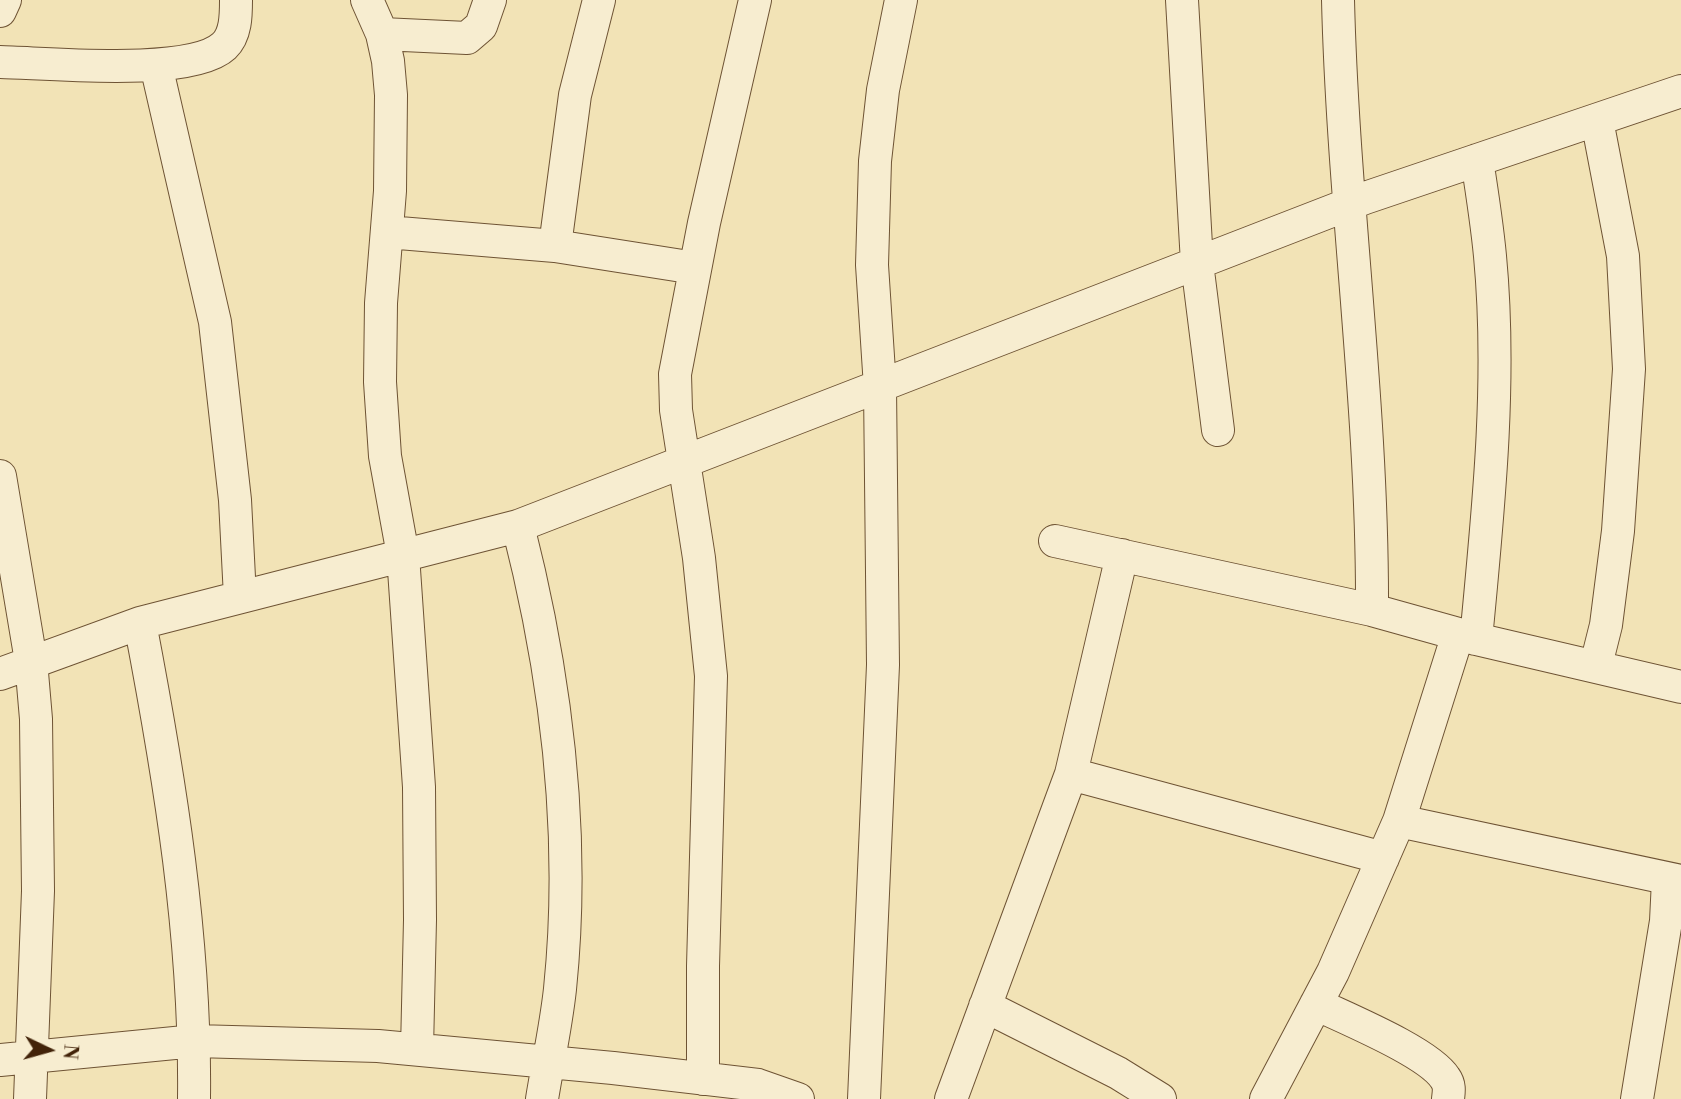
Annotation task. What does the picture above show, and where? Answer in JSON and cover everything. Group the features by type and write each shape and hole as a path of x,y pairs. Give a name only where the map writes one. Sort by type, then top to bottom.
{"street":[{"path":"0,11 5,0"},
{"path":"0,62 156,65 192,60 227,44 233,33 236,0"},
{"path":"367,0 382,34 391,95 380,382 385,456 403,555 419,787 417,1049"},
{"path":"382,34 467,38 481,26 490,0"},
{"path":"555,246 575,94 599,0"},
{"path":"704,1079 703,966 710,676 699,558 676,410 675,374 695,268 755,0"},
{"path":"864,1099 883,666 880,387 873,265 875,161 883,90 901,0"},
{"path":"1182,0 1197,263 1218,429"},
{"path":"1338,0 1347,205 1360,336 1373,610"},
{"path":"156,65 215,322 235,500 240,597"},
{"path":"0,674 140,623 518,526 1347,205 1681,91"},
{"path":"1596,665 1606,625 1618,531 1629,369 1623,256 1597,120"},
{"path":"1266,1099 1316,1004 1383,858 1467,636 1488,504 1493,369 1490,256 1477,160"},
{"path":"387,232 555,246 695,268"},
{"path":"0,476 31,661 36,719 38,891 30,1099"},
{"path":"518,526 541,615 554,701 561,789 565,898 560,989 542,1099"},
{"path":"1055,541 1373,610 1467,636 1681,687"},
{"path":"951,1099 1070,774 1122,555"},
{"path":"140,623 161,734 181,877 195,1041 194,1099"},
{"path":"1070,774 1383,858"},
{"path":"1399,821 1675,881 1637,1099"},
{"path":"1316,1004 1426,1060 1444,1076 1450,1087 1448,1099"},
{"path":"985,1006 1118,1073 1160,1099"},
{"path":"0,1060 195,1041 417,1049 758,1085 798,1099"}]}
